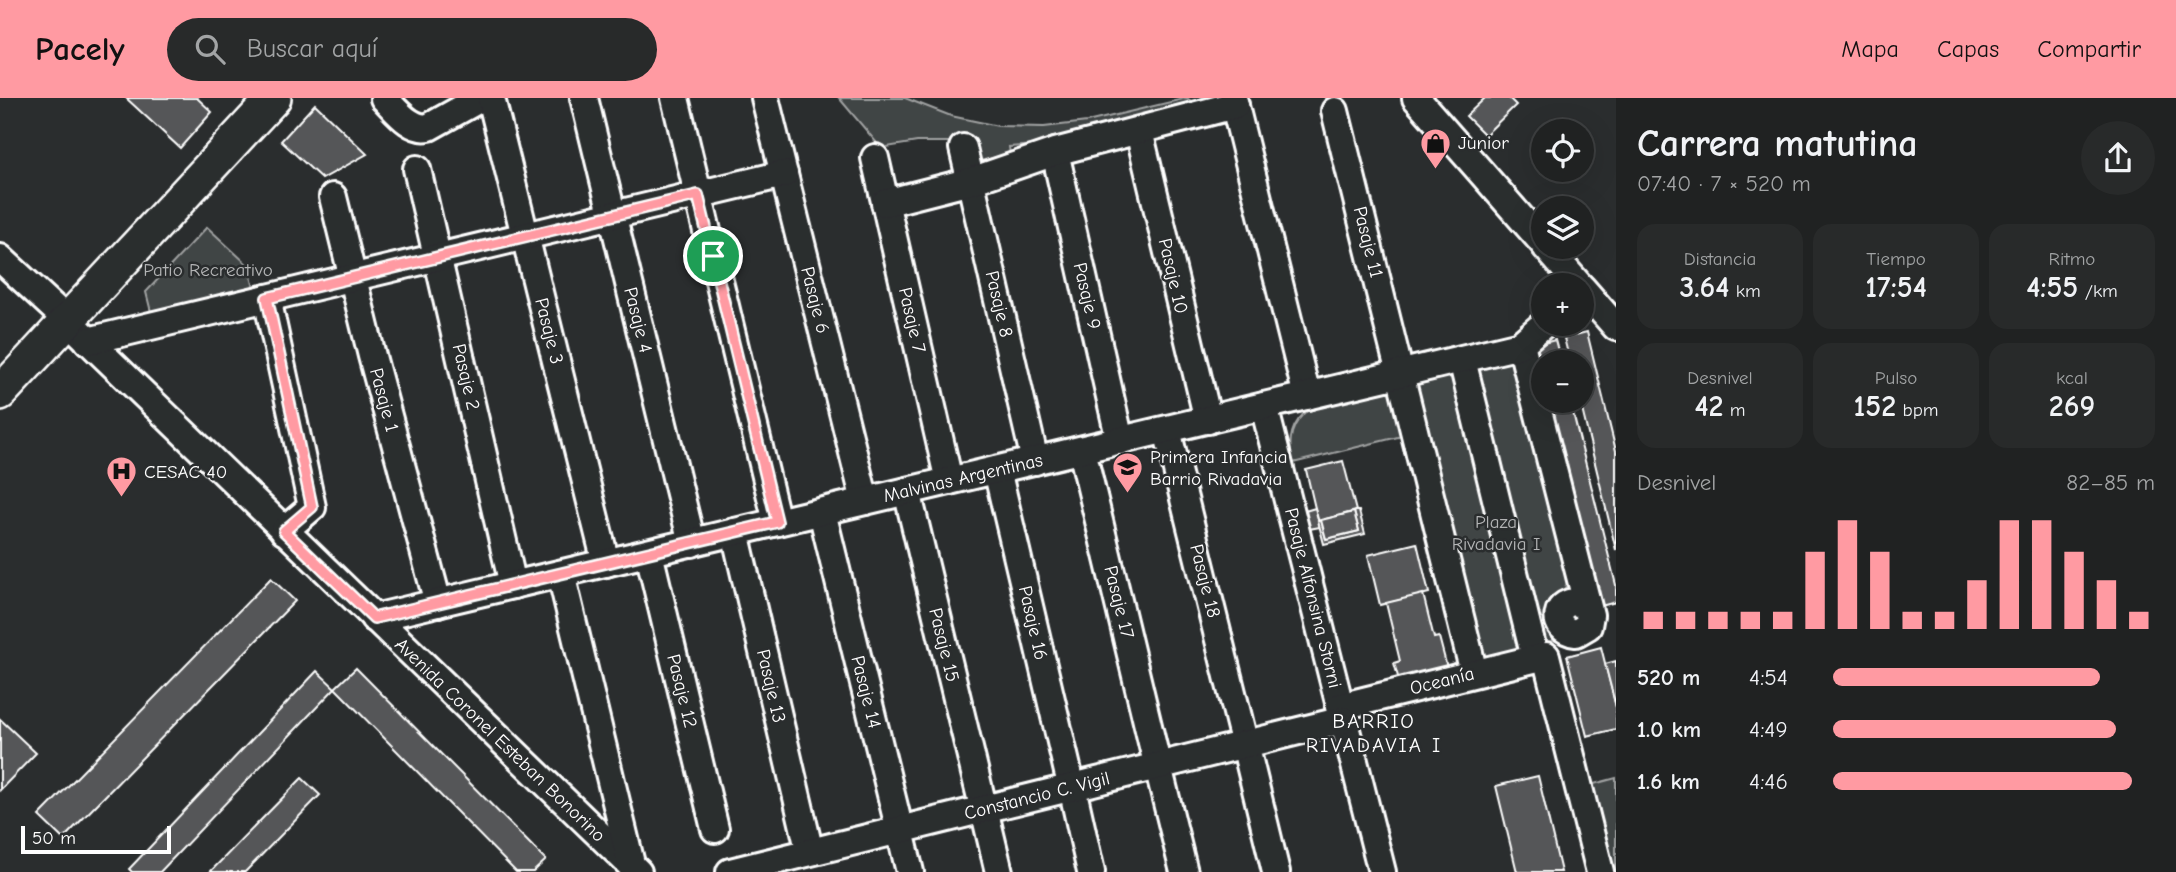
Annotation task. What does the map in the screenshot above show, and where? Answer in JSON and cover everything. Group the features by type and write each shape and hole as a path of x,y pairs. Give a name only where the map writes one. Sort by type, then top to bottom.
{"main road":[{"path":"0,393 78,331 274,98"}],"street":[{"path":"384,98 412,125 421,129 481,98"},
{"name":"Pasaje 3","path":"491,98 606,563"},
{"name":"Pasaje 4","path":"584,98 692,543"},
{"path":"675,98 777,522"},
{"name":"Pasaje 6","path":"765,98 865,502"},
{"path":"1416,98 1531,229"},
{"path":"885,203 971,181 1055,152 1139,131 1234,102 1307,396"},
{"name":"Pasaje 11","path":"1335,111 1474,673"},
{"name":"Pasaje 10","path":"1139,131 1208,420"},
{"name":"Pasaje 8","path":"963,148 1035,461"},
{"name":"Pasaje 9","path":"1055,152 1119,441"},
{"name":"Pasaje 7","path":"875,158 949,481"},
{"name":"Pasaje 2","path":"417,169 513,585"},
{"path":"78,331 267,298 784,174"},
{"name":"Pasaje 1","path":"333,197 438,603"},
{"name":"Avenida Coronel Esteban Bonorino","path":"0,258 633,870"},
{"path":"1557,259 1568,273"},
{"path":"267,298 312,507 284,531"},
{"path":"1594,305 1614,330"},
{"name":"Malvinas Argentinas","path":"374,618 1400,374 1521,344 1531,335"},
{"path":"1521,344 1580,579 1577,607"},
{"path":"1465,372 1600,872"},
{"name":"Pasaje Alfonsina Storni","path":"1264,406 1382,872"},
{"name":"Pasaje 18","path":"1167,429 1276,872"},
{"name":"Pasaje 17","path":"1082,450 1184,872"},
{"name":"Pasaje 16","path":"997,470 1091,872"},
{"name":"Pasaje 15","path":"907,491 999,872"},
{"name":"Pasaje 14","path":"822,512 910,872"},
{"name":"Pasaje 13","path":"735,532 811,855"},
{"name":"Pasaje 12","path":"649,553 715,828"},
{"path":"561,574 633,870"},
{"name":"Oceanía","path":"1341,714 1474,673 1540,657"},
{"name":"Constancio C. Vigil","path":"730,872 811,855 983,803 1341,714"}],"green space":[{"path":"839,98 905,98 951,116 998,126 1044,127 1087,122 1187,98 1191,101 1191,109 1050,144 1009,147 1010,154 971,163 966,142 917,142 881,148"},
{"name":"Patio Recreativo","path":"207,227 248,265 254,288 152,316 146,292"},
{"name":"Plaza Rivadavia I","path":"1513,356 1570,579 1552,600 1550,629 1557,656 1466,679 1406,435 1293,463 1290,447 1292,432 1298,420 1310,408"},
{"path":"1616,778 1616,872 1600,872 1579,788"}],"building":[{"path":"126,98 197,98 212,112 180,148"},
{"path":"1485,98 1509,98 1516,105 1485,135 1466,116"},
{"path":"315,104 367,154 322,179 281,141"},
{"path":"1588,336 1591,350 1567,350 1564,338"},
{"path":"1555,340 1558,350 1534,350 1533,346"},
{"path":"1594,361 1616,451 1616,550 1583,413 1594,413"},
{"path":"1550,413 1573,413 1616,585 1616,602 1597,607"},
{"path":"1343,461 1356,511 1318,521 1306,470"},
{"path":"1315,508 1320,527 1309,529 1305,511"},
{"path":"1359,511 1365,534 1324,544 1318,521 1321,520 1326,539 1359,531 1354,512"},
{"path":"1354,512 1359,531 1326,539 1321,520"},
{"path":"1417,543 1429,593 1380,605 1368,555"},
{"path":"271,578 295,601 63,839 39,816"},
{"path":"1423,594 1434,638 1439,637 1449,675 1401,687 1394,663 1400,661 1386,603"},
{"path":"1601,647 1616,707 1616,729 1587,736 1567,656"},
{"path":"1616,661 1616,707 1605,664"},
{"path":"356,668 546,860 533,872 516,872 335,688"},
{"path":"317,671 335,688 160,872 132,872 129,869"},
{"path":"0,719 36,753 0,790"},
{"path":"1538,776 1561,872 1517,872 1496,786"},
{"path":"302,778 320,795 245,872 210,872"}],"place":[{"name":"Junior","path":"1435,170"},
{"name":"Primera Infancia Barrio Rivadavia","path":"1127,495"},
{"name":"CESAC 40","path":"121,499"}],"district":[{"name":"BARRIO RIVADAVIA I","path":"1374,733"}],"route":[{"path":"698,195 713,256 777,522 374,618 284,531 312,507 267,298 698,195"}]}
